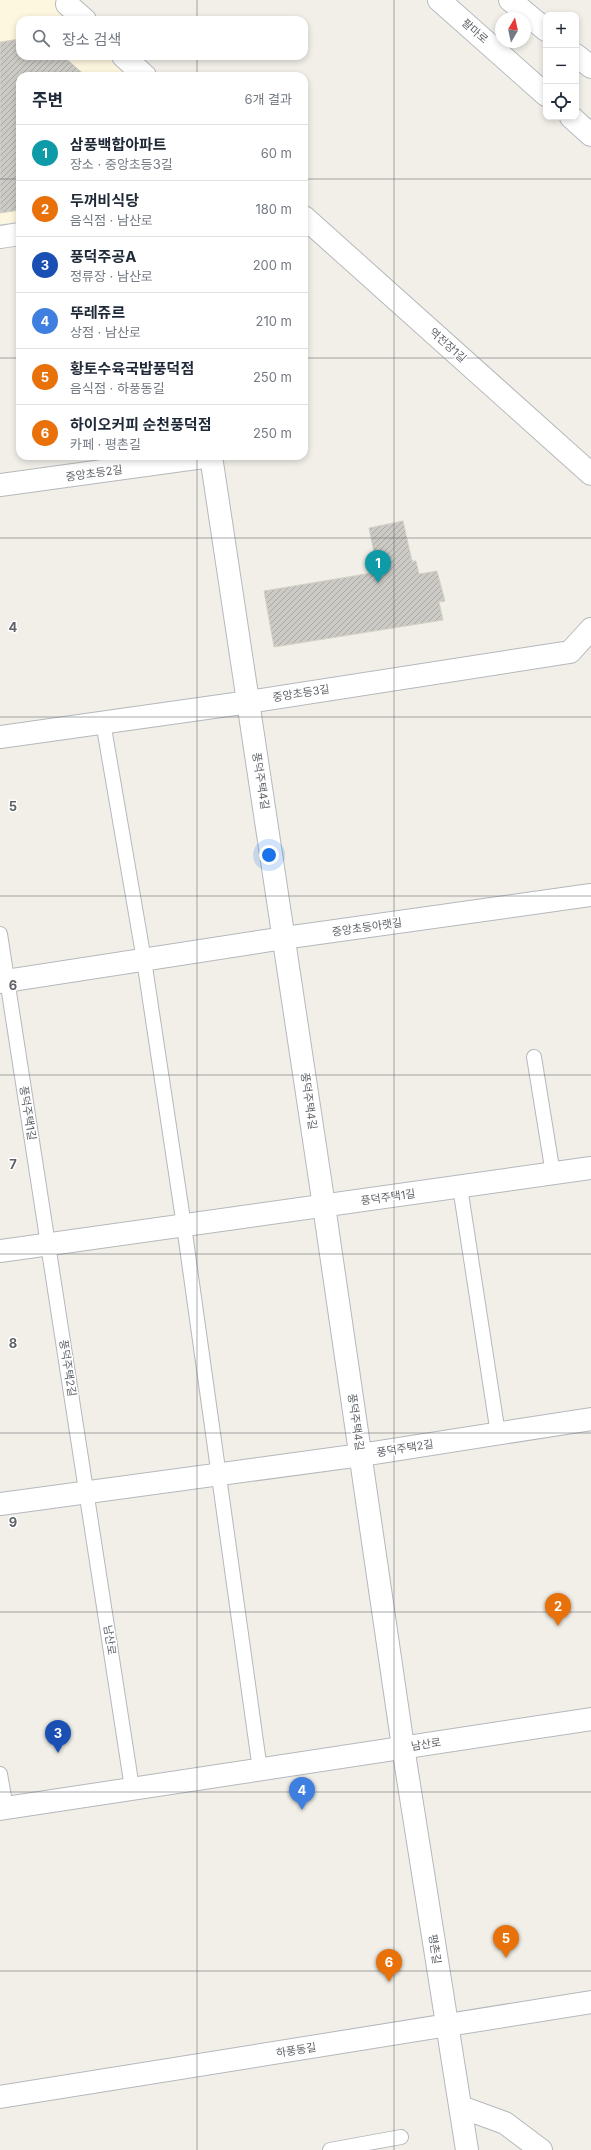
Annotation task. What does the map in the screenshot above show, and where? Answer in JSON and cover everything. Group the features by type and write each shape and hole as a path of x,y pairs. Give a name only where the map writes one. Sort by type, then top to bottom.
{"street":[{"name":"팔마로","path":"439,0 543,92"},
{"path":"510,0 543,28"},
{"path":"67,1 81,16"},
{"path":"579,57 591,67"},
{"path":"127,60 141,72"},
{"path":"574,120 591,135"},
{"name":"역전장1길","path":"308,221 591,474"},
{"path":"0,237 16,235"},
{"name":"중앙초등2길","path":"0,485 182,460"},
{"name":"풍덕주택4길","path":"212,460 324,1206 403,1747"},
{"name":"중앙초등3길","path":"0,737 249,702 570,652 591,629"},
{"name":"중앙초등아랫길","path":"4,981 284,938 591,895"},
{"name":"풍덕주택1길","path":"0,1251 591,1168"},
{"name":"풍덕주택2길","path":"0,1504 361,1455 591,1419"},
{"name":"남산로","path":"3,1808 591,1719"},
{"name":"평촌길","path":"403,1747 467,2150"},
{"name":"하풍동길","path":"0,2097 591,2002"},
{"path":"461,2107 505,2123 541,2150"}],"lane":[{"path":"103,722 144,960 184,1226 260,1770"},
{"path":"0,934 4,981"},
{"name":"풍덕주택1길","path":"4,981 49,1244"},
{"path":"534,1057 553,1174"},
{"path":"460,1187 498,1434"},
{"name":"풍덕주택2길","path":"49,1244 88,1492"},
{"name":"남산로","path":"88,1492 132,1788"},
{"name":"남산로","path":"0,1774 3,1808"},
{"path":"330,2150 401,2137"}],"shaded area":[{"path":"0,0 63,0 81,16 16,16 16,60 127,60 141,72 16,72 16,222 0,224"}],"building":[{"path":"16,40 16,60 68,60 81,72 16,72 16,211 0,213 0,42"},
{"path":"403,521 412,561 416,561 419,574 437,571 445,601 439,602 443,620 274,647 264,591 378,572 369,528"}],"place":[{"name":"삼풍백합아파트","path":"378,583"},
{"name":"두꺼비식당","path":"558,1626"},
{"name":"풍덕주공A","path":"58,1753"},
{"name":"뚜레쥬르","path":"302,1810"},
{"name":"황토수육국밥풍덕점","path":"506,1958"},
{"name":"하이오커피 순천풍덕점","path":"389,1982"}]}
